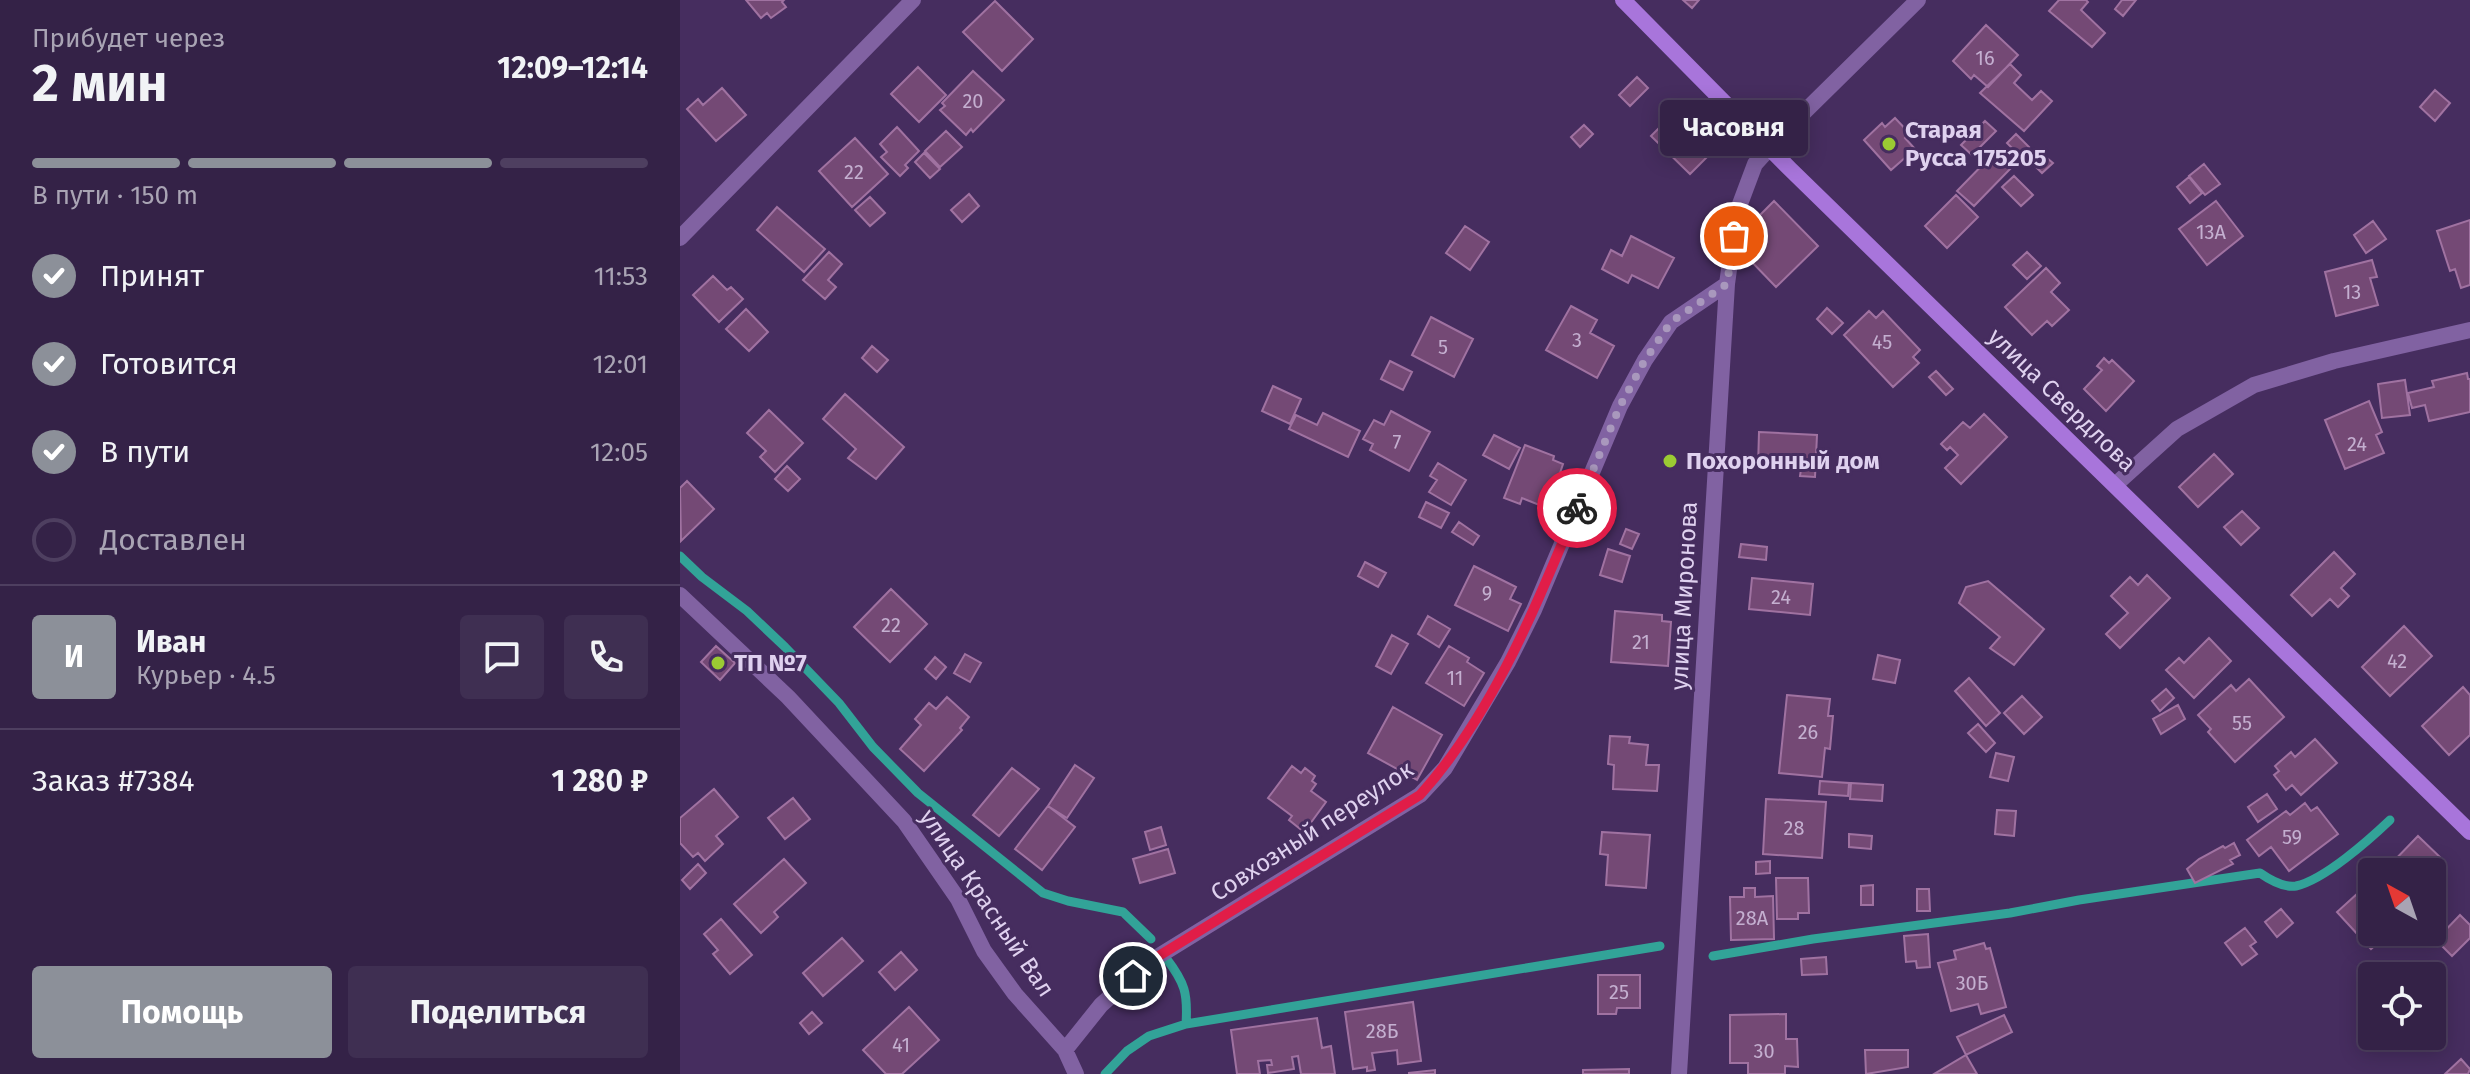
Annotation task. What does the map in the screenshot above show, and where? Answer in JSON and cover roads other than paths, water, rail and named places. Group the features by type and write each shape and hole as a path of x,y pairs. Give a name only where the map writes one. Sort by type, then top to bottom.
{"street":[{"path":"680,238 913,0"},
{"name":"улица Свердлова","path":"1623,0 1770,149 2470,832"},
{"name":"улица Миронова","path":"1679,1074 1727,284 1737,212 1755,164 1918,0"},
{"name":"Совхозный переулок","path":"1065,1050 1101,1005 1149,962 1420,795 1445,768 1508,662 1534,610 1620,406 1645,360 1671,322 1727,284"},
{"path":"2115,485 2177,429 2254,385 2334,361 2470,330"},
{"name":"улица Красный Вал","path":"680,595 788,697 904,821 958,899 984,951 1015,994 1065,1050 1076,1074"}],"waterway":[{"path":"680,556 785,647 918,793 1043,893 1123,912 1151,939"},
{"path":"1713,956 2260,873 2282,885 2296,886 2333,868 2390,820"},
{"path":"1105,1074 1127,1051 1149,1036 1186,1024 1660,946"},
{"path":"1166,958 1184,989 1186,1024"}],"place":[{"name":"Старая Русса 175205","path":"1889,144"},
{"name":"Часовня","path":"1734,236"},
{"name":"Похоронный дом","path":"1670,461"},
{"name":"ТП №7","path":"718,663"}]}
